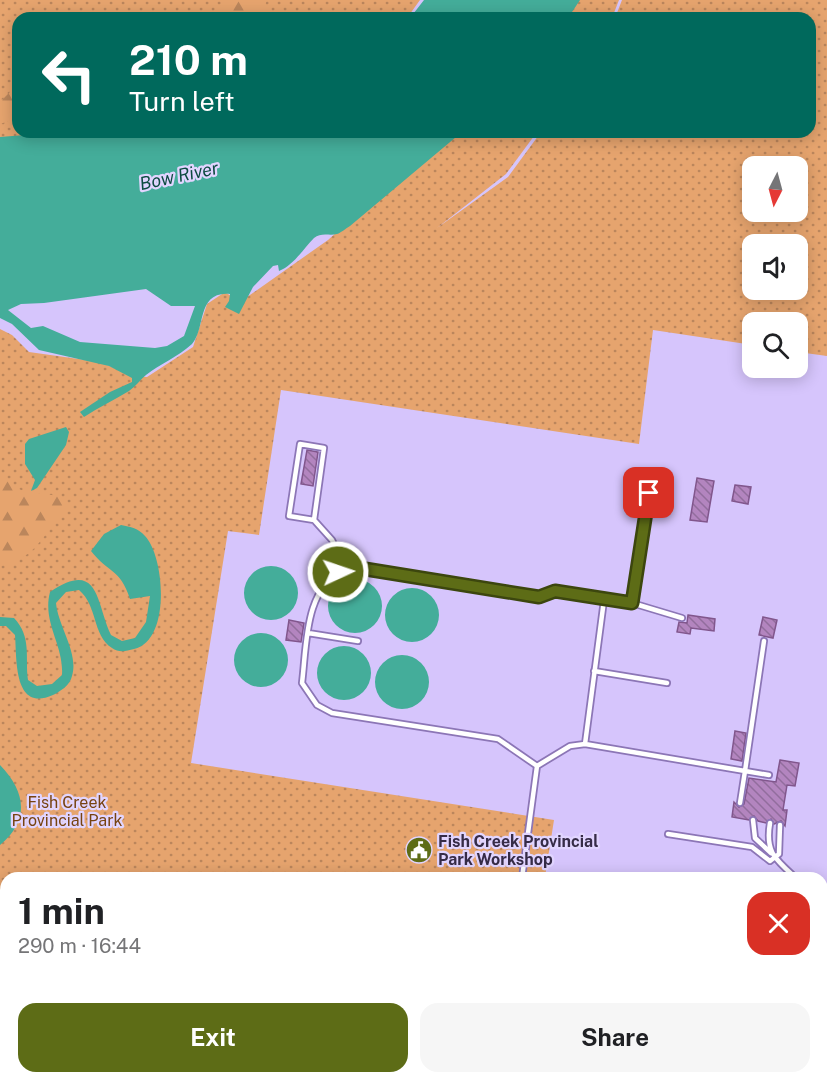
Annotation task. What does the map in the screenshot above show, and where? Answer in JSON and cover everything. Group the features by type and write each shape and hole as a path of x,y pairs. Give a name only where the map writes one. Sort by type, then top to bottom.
{"lane":[{"path":"314,520 324,448 300,444 289,516 314,520 332,540 345,568"},
{"path":"632,603 652,475"},
{"path":"537,766 498,739 332,713 317,705 302,683 308,633 320,590 331,576 345,568 539,597 555,591 632,603 682,618"},
{"path":"585,744 604,600"},
{"path":"308,633 358,641"},
{"path":"740,803 764,641"},
{"path":"594,671 667,683"},
{"path":"537,766 570,746 585,744 769,775"},
{"path":"523,872 537,766"},
{"path":"753,820 755,838 790,872"},
{"path":"770,823 768,837 771,852"},
{"path":"668,834 752,847 770,861 778,854 780,825"}],"green space":[{"path":"0,0 420,0 411,12 12,12 12,138 170,138 0,150"},
{"path":"222,0 267,0 262,12 220,12"},
{"path":"557,0 619,0 614,12 552,12"},
{"name":"Fish Creek Provincial Park","path":"622,0 827,0 827,356 808,353 808,312 742,312 742,343 653,330 639,444 281,390 259,535 228,531 191,763 554,820 546,872 0,872 0,329 12,335 29,352 100,362 133,376 147,377 193,347 207,304 225,292 240,302 328,240 389,185 447,138 533,138 506,174 437,228 508,177 537,138 816,138 816,12 617,12"},
{"path":"12,90 12,120 0,124 0,102"},
{"path":"0,472 15,487 66,499 67,504 63,514 30,552 18,560 0,566"}],"water":[{"path":"424,0 580,0 572,12 415,12"},
{"name":"Bow River","path":"0,137 455,138 350,226 337,234 317,236 294,261 279,271 278,265 273,266 253,287 239,314 225,307 230,294 212,298 192,344 146,375 129,391 84,417 80,412 110,392 132,382 132,378 109,366 39,350 12,324 0,318","holes":["146,289 171,306 195,306 184,336 167,346 155,348 80,342 43,326 31,328 8,310 21,304"]},
{"path":"66,427 69,432 66,445 37,488 31,491 35,480 25,464 25,444 29,439"},
{"path":"121,525 134,528 145,536 157,561 161,597 154,631 146,643 134,649 117,651 101,636 89,604 79,590 66,592 56,603 73,658 71,679 65,687 53,695 40,699 30,696 24,690 17,669 15,635 6,626 0,626 0,617 14,618 20,625 26,640 28,680 37,686 52,684 62,675 60,654 49,614 50,592 66,583 79,580 87,582 94,589 111,635 122,641 135,638 146,622 150,596 130,599 118,576 91,551 104,534"},
{"path":"271,566 281,568 290,574 296,583 298,593 296,603 290,612 281,618 271,620 261,618 252,612 246,603 244,593 246,583 252,574 261,568"},
{"path":"355,579 365,581 374,587 380,596 382,606 380,616 374,625 365,631 355,633 345,631 336,625 330,616 328,606 330,596 336,587 345,581"},
{"path":"412,588 422,590 431,596 437,605 439,615 437,625 431,634 422,640 412,642 402,640 393,634 387,625 385,615 387,605 393,596 402,590"},
{"path":"261,633 271,635 280,641 286,650 288,660 286,670 280,679 271,685 261,687 251,685 242,679 236,670 234,660 236,650 242,641 251,635"},
{"path":"344,646 354,648 363,654 369,663 371,673 369,683 363,692 354,698 344,700 334,698 325,692 319,683 317,673 319,663 325,654 334,648"},
{"path":"402,655 412,657 421,663 427,672 429,682 427,692 421,701 412,707 402,709 392,707 383,701 377,692 375,682 377,672 383,663 392,657"},
{"path":"0,765 15,785 21,806 16,826 0,845"}],"building":[{"path":"307,450 318,452 313,486 301,484"},
{"path":"697,478 714,481 707,522 690,520"},
{"path":"735,485 751,487 748,504 732,501"},
{"path":"688,615 715,619 714,631 691,628 690,634 677,632 679,622 687,623"},
{"path":"763,617 777,620 773,638 759,635"},
{"path":"289,620 304,623 301,642 286,640"},
{"path":"735,731 746,733 742,761 731,759"},
{"path":"780,760 799,763 795,786 787,785 783,810 787,810 785,826 781,821 774,824 771,819 766,823 758,821 754,816 749,820 732,817 734,802 739,807 744,804 749,778 776,782"}],"place":[{"name":"Fish Creek Provincial Park Workshop","path":"419,850"}],"route":[{"path":"338,572 353,567 539,597 555,591 632,603 649,493"}]}
